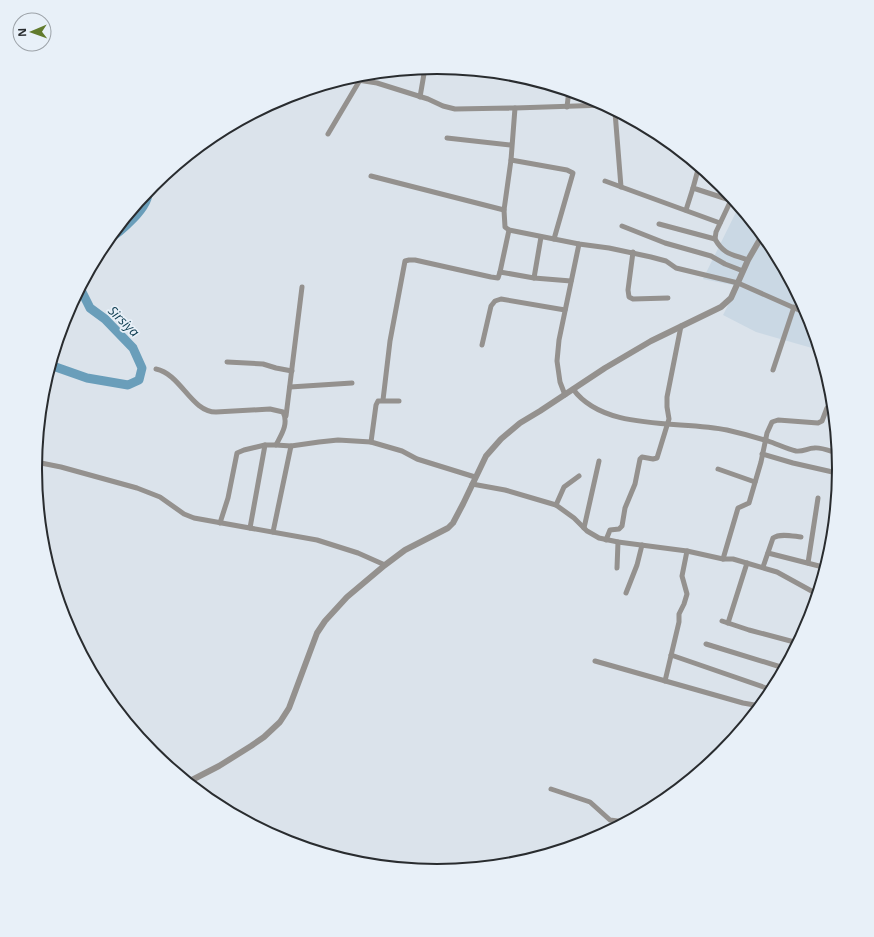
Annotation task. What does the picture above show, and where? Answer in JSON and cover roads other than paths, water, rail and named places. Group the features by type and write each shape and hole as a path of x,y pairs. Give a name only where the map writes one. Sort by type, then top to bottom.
{"street":[{"path":"420,97 424,74"},
{"path":"328,134 359,81"},
{"path":"363,81 378,83 455,109 592,106"},
{"path":"567,107 568,96"},
{"path":"515,108 511,160 504,210 505,227 509,230 579,244 633,252 666,261 676,268 738,283 798,309"},
{"path":"615,116 620,187"},
{"path":"447,138 511,145"},
{"path":"511,160 566,170 573,173 554,239"},
{"path":"686,210 697,172"},
{"path":"371,176 504,210"},
{"path":"605,181 720,223"},
{"path":"693,188 724,197"},
{"path":"715,239 720,223 731,204"},
{"path":"659,224 715,239 721,249 748,260"},
{"path":"622,226 665,243 712,256 725,264 743,271"},
{"path":"383,400 390,341 405,262 415,260 498,278 509,230"},
{"path":"534,278 541,237"},
{"path":"194,779 219,766 251,746 264,737 280,722 289,708 317,633 325,621 347,598 385,565 405,550 448,528 453,523 486,456 501,439 520,424 604,368 644,345 721,307 731,298 748,260 759,241"},
{"path":"565,395 560,382 558,361 559,340 579,244"},
{"path":"633,252 628,290 629,298 668,298"},
{"path":"500,272 571,282"},
{"path":"276,445 283,432 286,417 302,287"},
{"path":"482,345 491,306 495,301 501,299 565,310"},
{"path":"773,370 794,307"},
{"path":"606,540 610,530 619,529 622,526 625,508 635,484 640,459 642,457 653,459 657,458 669,419 667,397 681,326"},
{"path":"227,362 263,364 292,371"},
{"path":"156,369 163,370 171,376 204,410 211,412 270,409 284,412 286,417"},
{"path":"290,387 352,383"},
{"path":"573,389 578,397 595,409 604,413 641,422 666,425 689,425 727,430 766,440 795,451 804,451 816,448 831,451"},
{"path":"371,442 376,405 378,401 399,400"},
{"path":"723,559 738,508 740,506 748,505 761,462 767,433 772,422 778,420 822,421 827,408"},
{"path":"220,523 228,498 237,453 265,445 291,446 338,440 371,442 402,451 417,459 475,477"},
{"path":"250,528 265,445"},
{"path":"273,532 291,446"},
{"path":"762,454 792,463 832,471"},
{"path":"584,528 599,461"},
{"path":"42,463 137,488 160,497 184,514 194,518 318,540 358,553 385,565"},
{"path":"718,469 755,482"},
{"path":"556,505 564,488 579,476"},
{"path":"472,484 505,490 556,505 574,518 591,534 606,540 687,551 723,559 733,559 763,567 791,579 812,591"},
{"path":"808,563 818,498"},
{"path":"763,567 773,538 776,536 801,538"},
{"path":"617,568 618,542"},
{"path":"626,592 637,565 642,545"},
{"path":"665,681 679,614 686,600 686,590 682,576 687,551"},
{"path":"768,552 819,566"},
{"path":"728,623 746,563"},
{"path":"722,620 749,630 792,641"},
{"path":"706,644 779,666"},
{"path":"671,655 765,688"},
{"path":"595,661 753,705"},
{"path":"551,789 590,802 610,820 616,821"}],"waterway":[{"name":"Sirsiya","path":"127,224 139,212 144,203"},
{"name":"Sirsiya","path":"55,367 87,378 128,385 139,380 142,368 133,348 105,319 90,308 83,294"}]}
